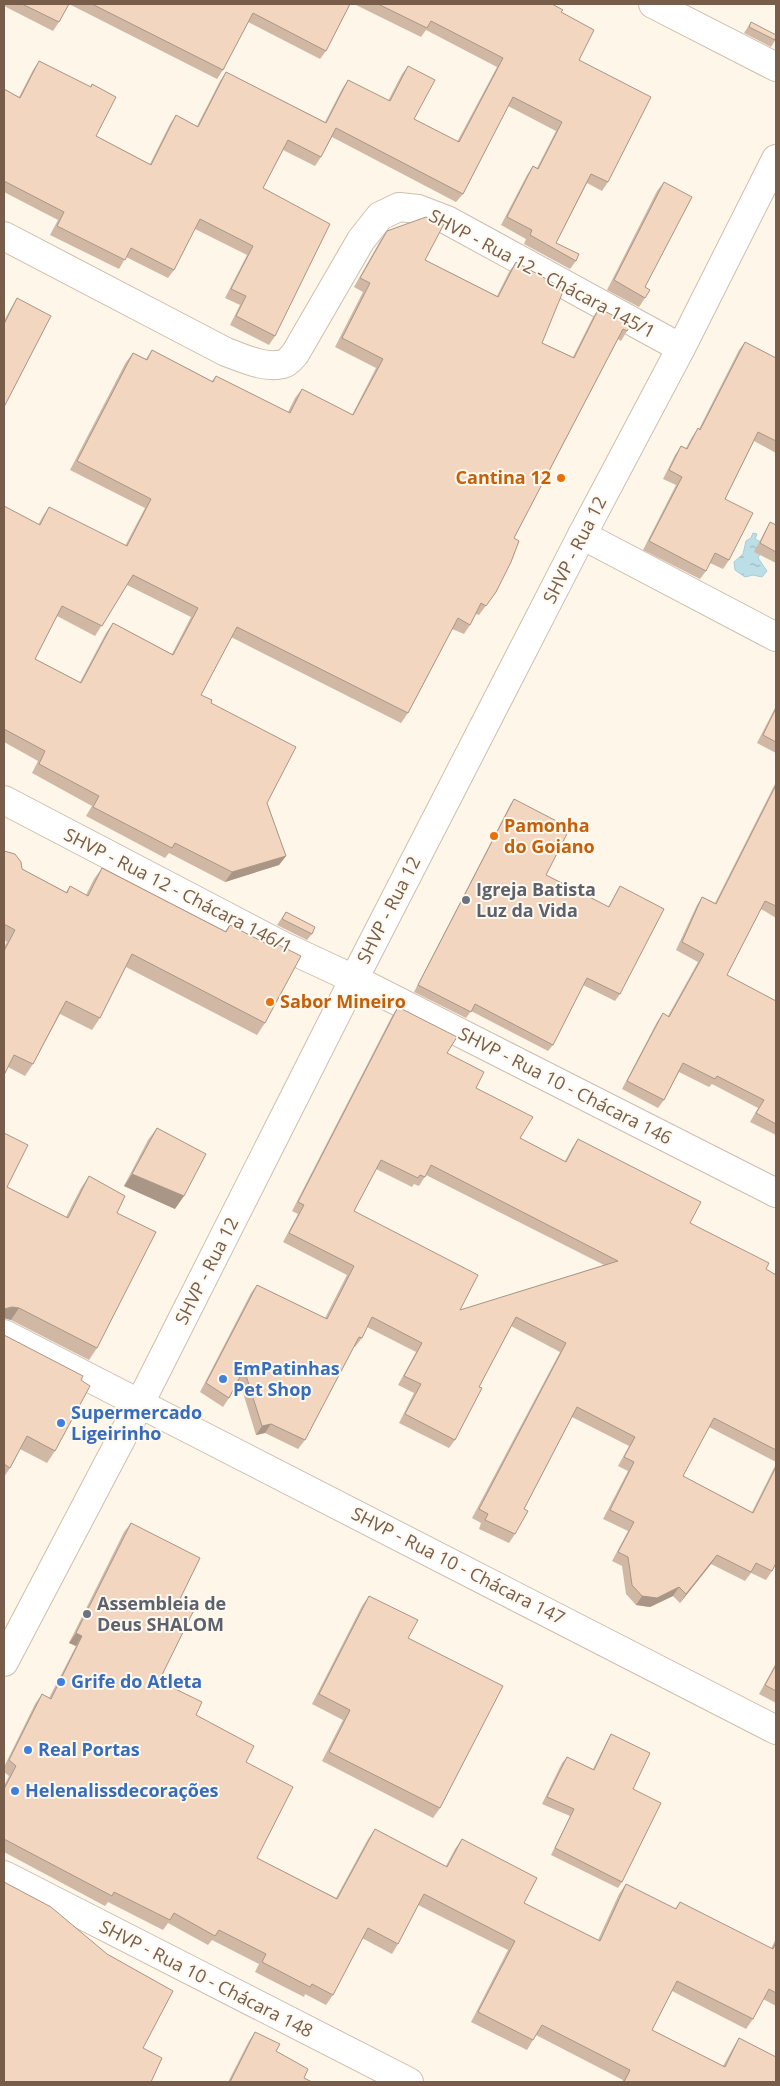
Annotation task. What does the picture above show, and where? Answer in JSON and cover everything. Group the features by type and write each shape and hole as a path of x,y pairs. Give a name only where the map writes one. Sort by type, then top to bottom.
{"street":[{"path":"653,4 776,66"},
{"name":"SHVP - Rua 12","path":"4,1662 140,1403 354,979 582,535 681,348 776,159"},
{"name":"SHVP - Rua 12 - Chácara 145/1","path":"4,236 226,352 256,363 270,365 285,364 295,354 361,240 380,216 399,207 418,208 447,220 681,348"},
{"path":"582,535 776,636"},
{"name":"SHVP - Rua 12 - Chácara 146/1","path":"4,800 283,946 354,979"},
{"name":"SHVP - Rua 10 - Chácara 146","path":"354,979 776,1193"},
{"name":"SHVP - Rua 10 - Chácara 147","path":"4,1334 776,1730"},
{"name":"SHVP - Rua 10 - Chácara 148","path":"4,1875 408,2082"}],"water":[{"path":"753,533 757,534 755,539 761,542 763,547 758,558 767,571 762,577 753,575 745,577 735,570 734,562 743,554 746,541 751,538"}],"building":[{"path":"22,4 69,4 59,22"},
{"path":"92,4 350,4 326,51 253,13 223,70"},
{"path":"378,4 552,4 563,10 561,12 594,30 579,60 651,97 608,182 591,174 556,243 579,254 576,261 530,235 532,230 507,217 533,166 538,169 562,122 513,97 463,194 336,128 321,157 288,140 263,188 330,224 275,336 236,316 246,296 231,289 253,246 200,219 174,270 131,248 125,260 57,226 64,212 4,181 4,89 20,98 39,61 91,87 92,84 116,97 96,136 151,165 176,115 198,127 226,72 326,123 348,80 390,101 408,66 435,80 414,119 459,142 503,58 431,21 427,28"},
{"path":"751,22 776,35 775,40 749,27"},
{"path":"664,182 692,197 645,287 650,290 645,298 614,280"},
{"path":"426,217 444,224 425,260 498,297 516,262 564,289 542,343 574,358 599,308 631,325 627,331 623,329 514,538 519,541 496,592 486,606 481,603 470,625 458,618 408,713 237,627 201,695 212,700 211,703 296,747 267,803 286,856 232,872 175,843 172,848 93,807 99,796 39,764 45,751 4,729 4,506 40,525 49,507 127,546 151,499 77,461 133,353 147,360 152,350 213,382 216,376 290,413 302,389 353,415 383,359 342,338 370,283 360,278 387,231","holes":["133,575 198,608 173,655 113,623 81,683 35,659 62,606 102,626"]},
{"path":"17,298 51,316 4,407 4,324"},
{"path":"745,342 776,358 776,441 758,432 725,499 753,513 729,560 715,553 706,571 649,541 682,477 669,470 681,446 687,449 698,428 700,430"},
{"path":"770,522 776,525 776,552 760,543"},
{"path":"776,708 776,742 763,735"},
{"path":"776,785 776,906 765,901 727,975 776,1001 776,1124 756,1113 764,1100 717,1076 715,1079 683,1063 664,1100 627,1081 663,1013 669,1017 704,954 682,942 702,897 716,904"},
{"path":"514,799 570,828 546,875 609,907 620,886 664,909 620,994 587,978 553,1045 475,1004 471,1012 418,985"},
{"path":"4,851 15,854 21,862 22,869 67,893 70,886 88,896 102,868 226,932 230,925 269,945 271,941 301,956 265,1023 132,954 100,1018 66,1001 33,1064 14,1055 4,1075 4,951 15,930 4,924"},
{"path":"286,912 315,927 312,934 282,919"},
{"path":"398,1007 457,1037 447,1053 484,1072 476,1088 533,1117 520,1138 566,1162 578,1139 701,1202 690,1223 769,1263 766,1269 776,1275 776,1450 714,1418 683,1476 753,1513 776,1467 776,1563 772,1571 756,1563 751,1572 717,1555 686,1594 679,1587 657,1598 642,1596 632,1585 628,1557 618,1552 634,1522 610,1510 634,1462 624,1457 635,1437 577,1407 524,1509 528,1511 515,1534 485,1520 488,1514 479,1509 566,1343 516,1317 479,1387 482,1388 455,1440 405,1414 421,1384 404,1376 422,1343 372,1317 362,1338 359,1337 305,1440 271,1424 262,1426 244,1369 229,1398 206,1383 257,1285 327,1319 354,1266 289,1233 304,1205 298,1202","holes":["381,1160 418,1178 420,1175 425,1177 431,1165 618,1261 460,1310 478,1275 354,1211"]},
{"path":"157,1128 206,1154 184,1196 132,1174"},
{"path":"4,1133 28,1145 7,1187 68,1218 89,1176 125,1196 117,1213 156,1232 97,1348 19,1308 4,1309"},
{"path":"4,1335 83,1376 81,1380 90,1386 55,1451 27,1436 10,1468 4,1464"},
{"path":"131,1523 200,1558 178,1603 194,1610 159,1681 202,1702 196,1715 254,1746 246,1762 293,1787 257,1858 337,1899 375,1829 447,1867 462,1839 537,1878 524,1903 600,1941 626,1884 676,1909 680,1902 773,1949 776,1942 776,1993 769,1989 753,2019 677,1981 652,2030 725,2067 739,2038 776,2057 776,2082 624,2082 630,2070 542,2025 533,2040 478,2012 515,1941 424,1894 398,1944 368,1928 333,1995 312,1984 310,1987 262,1962 266,1954 219,1930 215,1936 174,1913 170,1920 114,1892 112,1896 4,1839 4,1789 16,1766 9,1760 42,1694 51,1699 82,1636 76,1633"},
{"path":"369,1596 418,1620 408,1638 503,1686 440,1808 329,1752 350,1710 319,1694"},
{"path":"776,1665 776,1691 765,1685"},
{"path":"611,1734 650,1753 633,1789 661,1803 622,1882 555,1848 574,1809 547,1797 567,1757 594,1770"},
{"path":"4,1882 51,1907 107,1954 173,1991 143,2048 162,2058 151,2082 4,2082"},
{"path":"255,2032 280,2044 276,2051 308,2069 304,2078 312,2082 230,2082"}],"place":[{"name":"Cantina 12","path":"561,478"},
{"name":"Pamonha do Goiano","path":"494,836"},
{"name":"Igreja Batista Luz da Vida","path":"466,900"},
{"name":"Sabor Mineiro","path":"270,1002"},
{"name":"EmPatinhas Pet Shop","path":"223,1379"},
{"name":"Supermercado Ligeirinho","path":"61,1423"},
{"name":"Assembleia de Deus SHALOM","path":"87,1614"},
{"name":"Grife do Atleta","path":"61,1682"},
{"name":"Real Portas","path":"28,1750"},
{"name":"Helenalissdecorações","path":"15,1791"}]}
